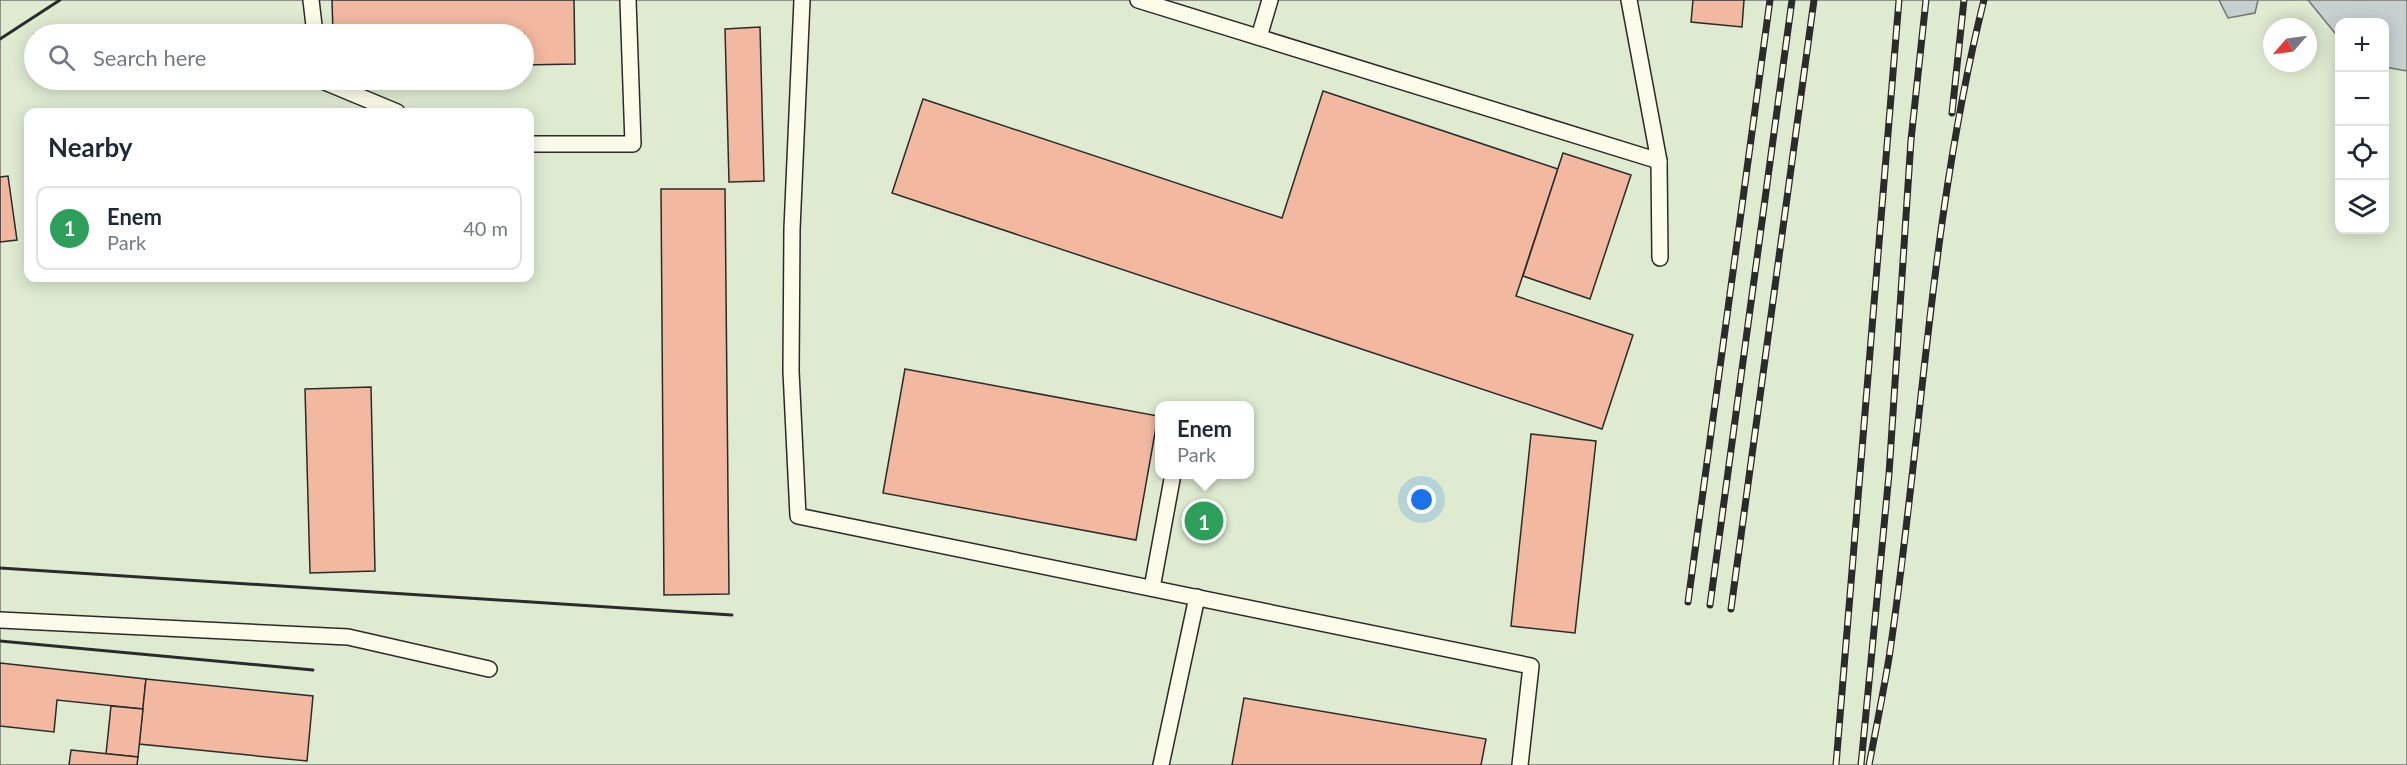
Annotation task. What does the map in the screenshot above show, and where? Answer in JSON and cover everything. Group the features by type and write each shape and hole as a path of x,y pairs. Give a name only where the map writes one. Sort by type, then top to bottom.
{"lane":[{"path":"311,0 314,24"},
{"path":"534,144 633,144 628,0"},
{"path":"802,0 791,288 791,370 798,516 1531,666 1520,765"},
{"path":"1138,0 1659,161"},
{"path":"1259,37 1270,0"},
{"path":"1629,0 1659,161 1660,258"},
{"path":"344,90 387,108"},
{"path":"1152,588 1172,479"},
{"path":"1161,765 1197,597"},
{"path":"0,620 348,637 489,669"}],"green space":[{"path":"0,0 2407,0 2407,765 0,765"}],"shaded area":[{"path":"2219,0 2258,0 2255,13 2228,18"},
{"path":"2308,0 2407,0 2407,71 2389,68 2389,18 2335,18 2335,33"}],"building":[{"path":"332,0 574,0 575,64 534,65 534,24 333,24"},
{"path":"1693,0 1744,0 1742,27 1691,22"},
{"path":"760,27 764,181 729,182 725,29"},
{"path":"1323,91 1558,169 1516,296 1633,335 1602,429 892,193 923,99 1282,218"},
{"path":"1563,153 1631,175 1590,299 1523,276"},
{"path":"8,176 17,240 0,242 0,177"},
{"path":"661,189 725,189 729,594 664,595"},
{"path":"905,369 1155,415 1155,433 1136,540 883,493"},
{"path":"371,387 375,571 310,573 305,389"},
{"path":"1531,434 1596,441 1575,633 1511,626"},
{"path":"0,663 146,679 143,709 57,700 54,732 0,726"},
{"path":"146,679 313,696 307,761 139,744"},
{"path":"1244,698 1486,739 1481,765 1232,765"},
{"path":"111,706 143,709 138,757 106,754"},
{"path":"71,750 138,757 137,765 69,765"}],"railway":[{"path":"1688,602 1770,0"},
{"path":"1710,605 1792,0"},
{"path":"1731,609 1814,0"},
{"path":"1836,765 1899,0"},
{"path":"1861,765 1889,474 1911,140 1926,0"},
{"path":"1952,113 1964,0"},
{"path":"1869,765 1889,658 1951,163 1984,0"}],"wall":[{"path":"0,39 60,0"},
{"path":"0,568 732,615"},
{"path":"0,641 313,670"}],"place":[{"name":"Enem","path":"1204,521"}]}
